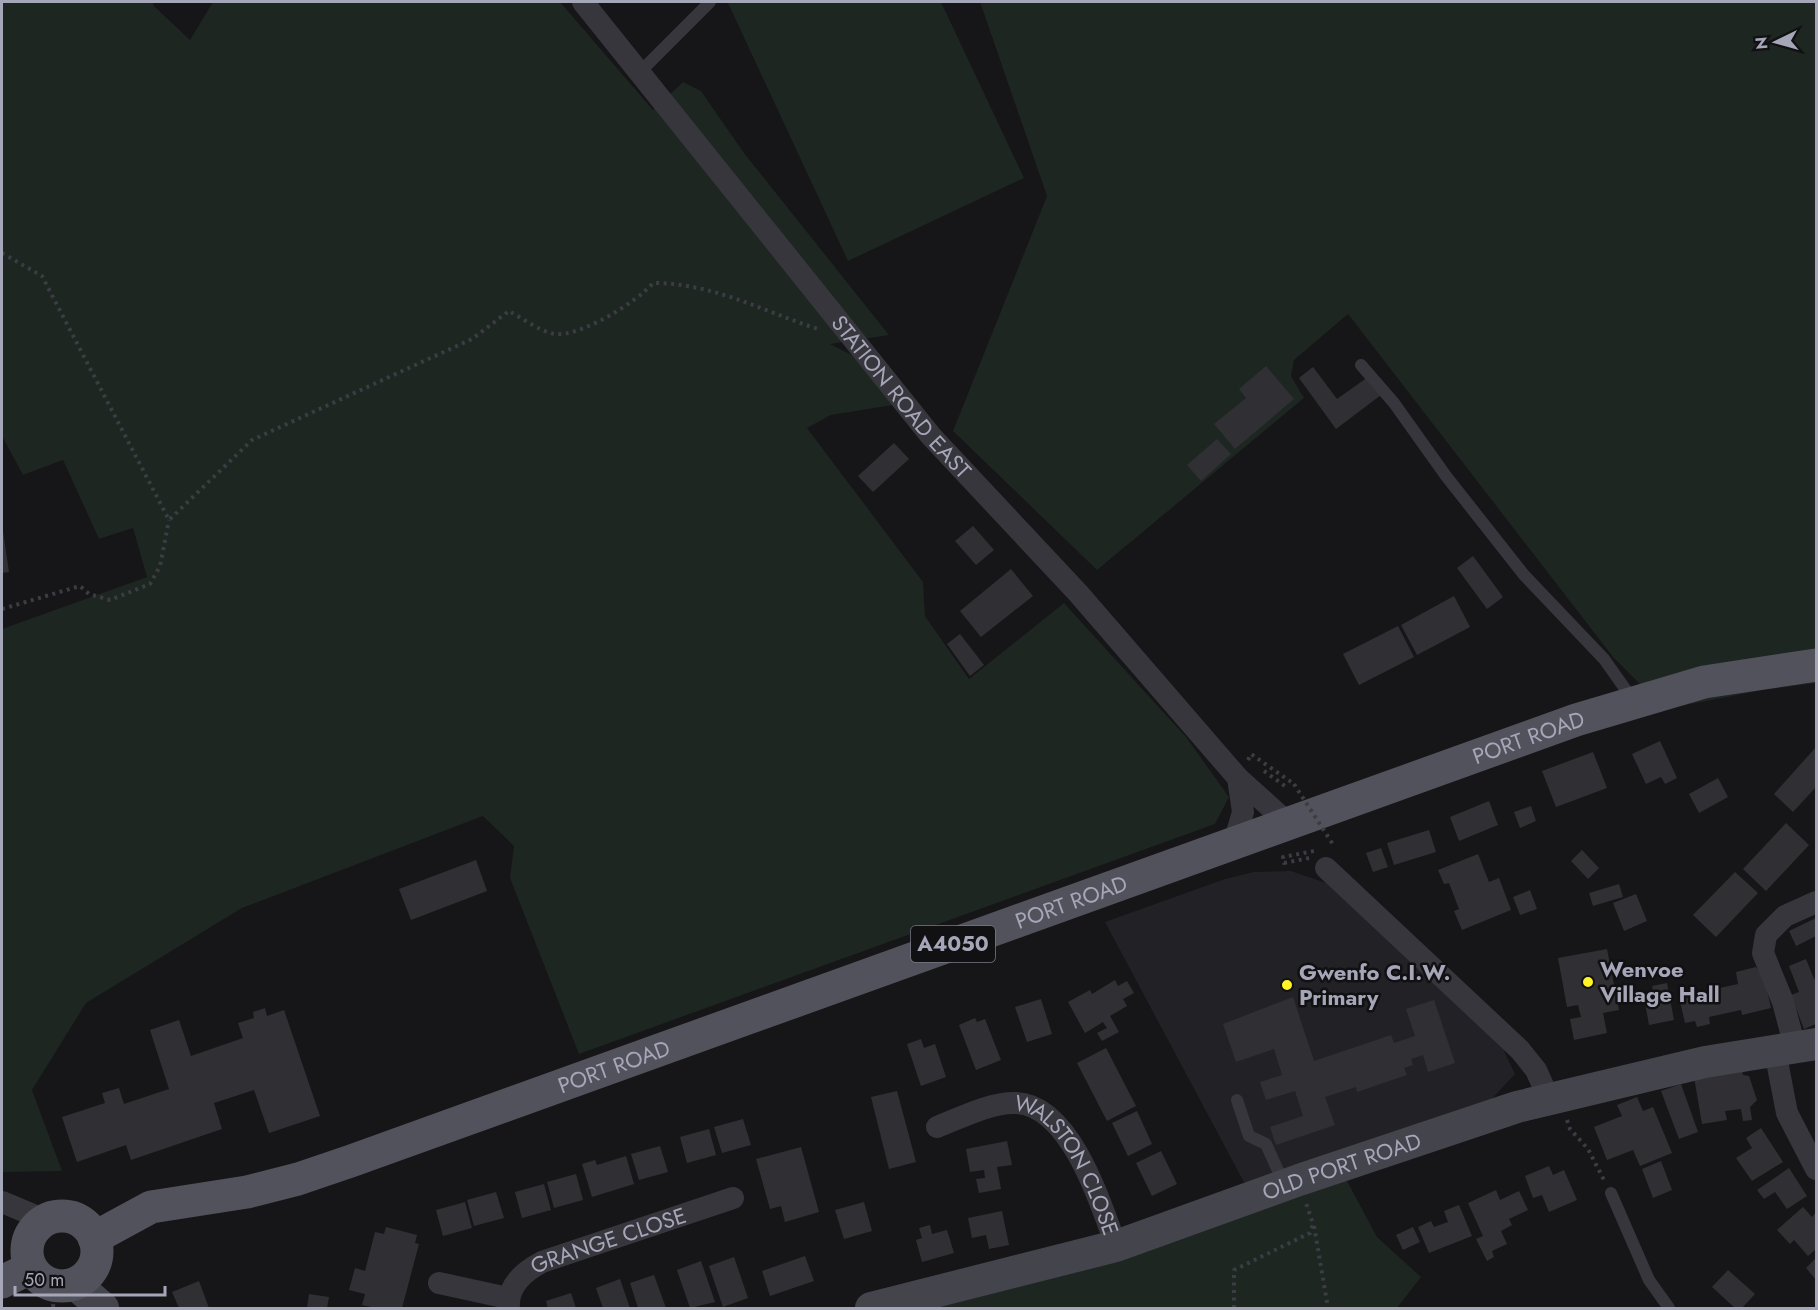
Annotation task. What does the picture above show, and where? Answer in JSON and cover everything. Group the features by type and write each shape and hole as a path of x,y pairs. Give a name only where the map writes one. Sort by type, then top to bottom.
{"main road":[{"name":"PORT ROAD","path":"94,1238 151,1207 247,1192 340,1165 1288,823 1634,701 1722,678 1816,665"},
{"path":"69,1217 81,1221 94,1238 95,1262 90,1273 60,1297 63,1287 51,1285 40,1279 30,1268 26,1256 27,1244 32,1232 45,1220 69,1217"},
{"path":"2,1282 30,1268"}],"street":[{"name":"STATION ROAD EAST","path":"583,2 931,436 1078,593 1238,778 1288,823"},
{"path":"1234,843 1244,812 1238,778"},
{"path":"1326,868 1520,1050 1555,1097"},
{"path":"1814,1161 1787,1113 1795,1047 1783,1002 1763,953 1767,934 1785,916 1816,903"},
{"name":"OLD PORT ROAD","path":"874,1308 1044,1267 1295,1193 1555,1097 1705,1062 1795,1047"},
{"name":"WALSTON CLOSE","path":"937,1127 979,1111 1014,1102 1034,1106 1049,1116 1071,1141 1104,1211 1116,1246"},
{"name":"GRANGE CLOSE","path":"509,1303 524,1274 542,1262 733,1198"},
{"path":"2,1202 45,1220"},
{"path":"439,1283 509,1303"},
{"path":"60,1297 103,1308"}],"lane":[{"path":"640,72 710,2"},
{"path":"1361,365 1394,403 1446,476 1524,575 1604,659 1634,701"},
{"path":"1237,1100 1250,1136 1266,1144 1295,1193"},
{"path":"1611,1193 1649,1280 1669,1308"}],"path":[{"path":"2,253 42,276 169,520"},
{"path":"2,609 80,585 88,594 110,600 150,584 160,566 169,520 252,440 472,339 509,312 554,334 575,332 644,294 653,284 682,284 736,297 804,324 856,341"},
{"path":"1285,786 1248,759 1251,754 1294,784 1334,846"},
{"path":"1555,1097 1570,1129 1588,1149 1611,1193"},
{"path":"1295,1193 1313,1224 1328,1308"},
{"path":"1234,1308 1234,1270 1310,1233 1313,1224"}],"shaded area":[{"path":"2,2 154,2 153,5 190,40 213,2 560,2 653,110 683,82 701,91 744,153 889,335 830,344 860,359 893,405 831,415 807,428 923,582 925,616 969,679 1064,603 1186,737 1229,797 1215,824 579,1054 510,878 514,846 483,816 242,908 86,1003 32,1090 62,1171 2,1172 2,629 147,577 133,528 99,539 63,460 23,475 2,436"},
{"path":"941,2 1024,178 848,261 728,3"},
{"path":"980,2 1816,2 1816,683 1763,690 1665,709 1613,657 1348,314 1294,360 1291,376 1304,398 1097,570 953,431 1047,196"},
{"name":"Gwenfo C.I.W. Primary","path":"1291,871 1326,883 1503,1049 1515,1074 1488,1103 1246,1186 1105,922 1225,879 1254,872"},
{"path":"1346,1179 1377,1237 1421,1277 1397,1308 919,1308"}],"building":[{"path":"1266,366 1294,399 1235,449 1214,424 1246,398 1239,389"},
{"path":"1313,367 1337,399 1368,377 1381,395 1336,429 1299,378"},
{"path":"1217,439 1231,454 1201,481 1187,465"},
{"path":"894,443 909,459 873,492 858,476"},
{"path":"2,524 9,572 2,573"},
{"path":"973,526 994,550 976,565 955,541"},
{"path":"1473,556 1503,597 1487,609 1457,568"},
{"path":"1011,569 1033,596 981,637 960,611"},
{"path":"1454,596 1470,627 1417,655 1401,625"},
{"path":"1398,626 1414,657 1359,685 1343,654"},
{"path":"960,634 984,665 970,676 947,644"},
{"path":"1660,741 1677,778 1665,784 1661,777 1646,784 1632,754"},
{"path":"1816,747 1816,787 1793,812 1774,794"},
{"path":"1593,752 1607,788 1556,807 1542,771"},
{"path":"1718,778 1728,797 1699,813 1689,794"},
{"path":"1489,801 1498,825 1459,841 1450,817"},
{"path":"1531,806 1536,821 1520,828 1514,812"},
{"path":"1786,823 1809,845 1766,891 1743,869"},
{"path":"1429,830 1436,852 1394,865 1387,843"},
{"path":"1381,848 1388,867 1373,872 1366,853"},
{"path":"1582,850 1599,868 1588,879 1571,861"},
{"path":"1478,854 1489,882 1499,878 1511,910 1462,930 1454,911 1459,909 1449,883 1444,884 1438,870"},
{"path":"476,860 487,891 411,920 399,889"},
{"path":"1735,872 1758,893 1716,937 1693,915"},
{"path":"1619,884 1623,897 1593,906 1589,893"},
{"path":"1530,890 1537,909 1520,915 1513,897"},
{"path":"1636,894 1647,921 1624,931 1613,903"},
{"path":"1816,918 1816,936 1796,946 1789,931"},
{"name":"Wenvoe Village Hall","path":"1607,949 1619,1010 1603,1013 1607,1033 1574,1040 1570,1019 1581,1017 1578,1005 1567,1007 1558,958"},
{"path":"1806,959 1814,979 1816,978 1816,1024 1804,1029 1791,995 1799,992 1789,966"},
{"path":"1756,967 1764,977 1771,1008 1742,1015 1741,1010 1709,1017 1710,1024 1697,1027 1695,1021 1685,1023 1679,997 1738,984 1736,972"},
{"path":"1115,980 1118,986 1127,981 1134,993 1123,999 1127,1006 1110,1016 1119,1032 1102,1041 1097,1033 1107,1028 1103,1022 1085,1033 1068,1002 1090,990 1092,994"},
{"path":"1667,983 1674,1020 1649,1025 1644,997 1654,995 1652,986"},
{"path":"1293,997 1314,1061 1391,1035 1394,1043 1415,1036 1406,1009 1434,1000 1455,1063 1428,1072 1423,1055 1411,1059 1413,1065 1404,1068 1407,1075 1357,1092 1356,1087 1325,1097 1335,1125 1276,1145 1270,1127 1303,1116 1295,1091 1266,1100 1260,1082 1282,1075 1274,1049 1236,1062 1223,1024"},
{"path":"1041,999 1052,1034 1027,1042 1015,1007"},
{"path":"265,1008 267,1016 284,1010 320,1116 269,1133 254,1090 214,1103 222,1129 131,1160 126,1145 77,1162 62,1117 105,1103 102,1093 119,1088 124,1104 169,1089 150,1030 179,1020 191,1056 243,1038 238,1023 254,1018 253,1012"},
{"path":"975,1018 977,1022 985,1019 1001,1060 976,1070 959,1025"},
{"path":"921,1039 924,1048 935,1044 946,1077 921,1086 907,1044"},
{"path":"1106,1048 1136,1106 1107,1121 1077,1063"},
{"path":"1741,1063 1743,1075 1749,1076 1757,1100 1750,1107 1752,1120 1743,1121 1741,1109 1725,1111 1727,1120 1702,1124 1693,1071"},
{"path":"1681,1084 1698,1132 1679,1139 1661,1091"},
{"path":"897,1091 916,1162 889,1169 871,1097"},
{"path":"1637,1097 1643,1111 1653,1107 1672,1153 1640,1166 1633,1150 1607,1160 1594,1127 1622,1116 1617,1105"},
{"path":"1137,1111 1152,1144 1128,1156 1112,1123"},
{"path":"743,1119 751,1145 722,1153 714,1127"},
{"path":"1761,1128 1783,1162 1752,1181 1736,1158 1752,1148 1746,1138"},
{"path":"709,1129 716,1155 687,1163 680,1137"},
{"path":"1007,1141 1012,1165 997,1167 1001,1189 979,1193 976,1179 985,1178 984,1170 970,1172 966,1149"},
{"path":"660,1146 668,1172 639,1180 631,1154"},
{"path":"801,1147 819,1212 785,1222 781,1206 770,1209 756,1159"},
{"path":"1161,1151 1177,1184 1152,1196 1136,1163"},
{"path":"626,1156 634,1184 592,1197 582,1164 595,1160 597,1165"},
{"path":"1661,1161 1672,1190 1653,1198 1642,1169"},
{"path":"1549,1166 1553,1175 1564,1170 1577,1200 1549,1212 1542,1195 1533,1198 1525,1176"},
{"path":"1789,1168 1807,1196 1787,1209 1775,1192 1764,1199 1757,1190"},
{"path":"576,1174 583,1200 554,1208 547,1182"},
{"path":"544,1184 551,1210 522,1218 515,1192"},
{"path":"1496,1190 1500,1200 1519,1191 1528,1210 1509,1219 1512,1225 1501,1231 1507,1244 1492,1251 1494,1257 1487,1261 1476,1239 1483,1236 1468,1203"},
{"path":"496,1192 504,1218 474,1226 467,1200"},
{"path":"465,1202 472,1228 443,1236 436,1210"},
{"path":"864,1202 872,1231 844,1239 835,1210"},
{"path":"1459,1205 1472,1236 1429,1253 1418,1227 1431,1221 1434,1227 1448,1222 1444,1211"},
{"path":"1803,1207 1812,1217 1816,1212 1816,1249 1808,1256 1794,1240 1790,1244 1777,1230"},
{"path":"1002,1211 1009,1245 989,1249 986,1235 972,1238 968,1218"},
{"path":"930,1225 932,1234 947,1230 954,1253 922,1262 916,1240 922,1238 919,1228"},
{"path":"386,1227 417,1235 415,1243 419,1244 402,1308 376,1308 362,1305 365,1294 349,1290 355,1268 365,1271 375,1232 384,1234"},
{"path":"1413,1227 1420,1242 1403,1250 1396,1235"},
{"path":"805,1256 814,1281 770,1296 762,1271"},
{"path":"734,1257 748,1298 723,1307 709,1266"},
{"path":"1816,1258 1816,1280 1806,1268"},
{"path":"701,1261 715,1302 690,1308 677,1270"},
{"path":"1728,1270 1755,1294 1742,1308 1735,1308 1712,1287"},
{"path":"654,1275 666,1308 638,1308 630,1283"},
{"path":"620,1279 630,1308 603,1308 596,1288"},
{"path":"199,1281 209,1308 179,1308 172,1292"},
{"path":"571,1293 576,1308 548,1308 546,1301"},
{"path":"309,1294 329,1297 327,1308 307,1308"}],"place":[{"name":"Wenvoe Village Hall","path":"1588,982"},
{"name":"Gwenfo C.I.W. Primary","path":"1287,985"}]}
